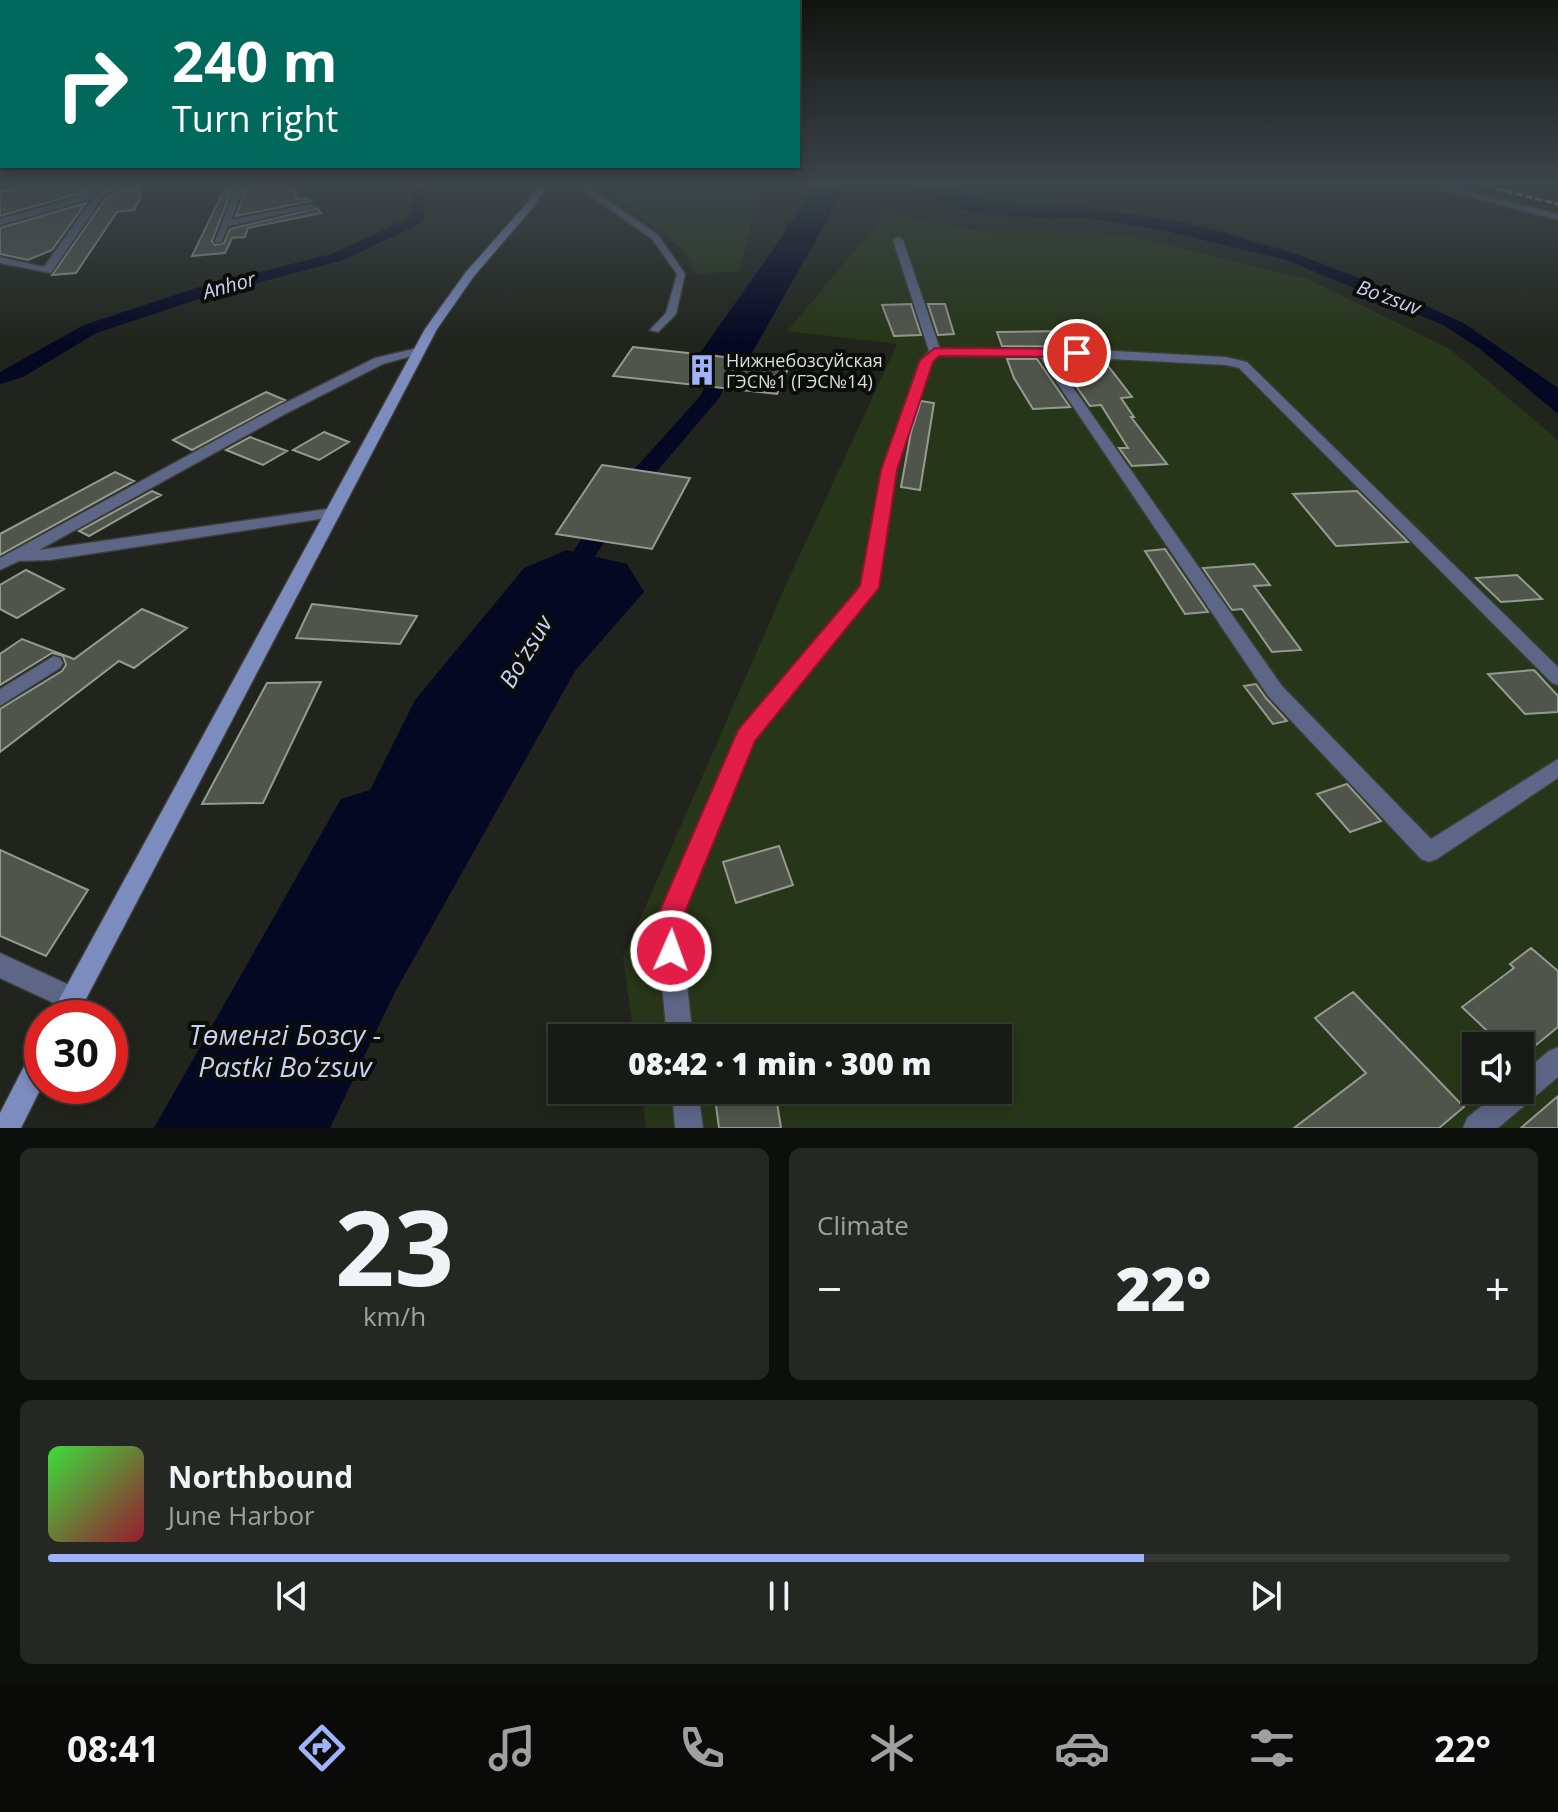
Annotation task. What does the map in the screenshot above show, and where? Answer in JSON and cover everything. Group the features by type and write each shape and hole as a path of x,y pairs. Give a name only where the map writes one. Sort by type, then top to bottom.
{"main road":[{"path":"70,1000 334,513 418,351 457,291 503,237"},
{"path":"7,1128 24,1094"}],"street":[{"path":"0,260 47,271 71,237"},
{"path":"898,240 935,352"},
{"path":"0,565 280,411 379,361 418,351"},
{"path":"679,1024 668,922 746,736 869,588 889,470 926,360 935,352 1226,361 1243,365 1558,678"},
{"path":"1043,354 1275,691 1429,852 1558,767"},
{"path":"17,556 50,555 334,513"},
{"path":"0,699 54,663"},
{"path":"0,965 54,1000"},
{"path":"1477,1128 1558,1060"},
{"path":"686,1104 689,1128"}],"lane":[{"path":"654,237 681,274 671,314 655,330"}],"green space":[{"path":"667,237 748,237 740,271 695,274 683,249"},
{"path":"867,237 1132,237 1308,279 1450,349 1558,440 1558,1128 646,1128 643,1104 1012,1104 1012,1024 632,1024 623,958 785,587 897,344 787,331"}],"water":[{"path":"781,237 818,237 749,358 700,353"},
{"path":"1188,237 1237,237 1296,254 1401,294 1465,324 1558,388 1558,414 1479,348 1443,325 1287,260"},
{"name":"Төменгі Бозсу - Pastki Boʻzsuv","path":"567,550 627,564 644,592 575,671 394,994 330,1128 154,1128 341,799 370,790 415,700 524,568"}],"building":[{"path":"0,237 62,237 52,250 28,260 0,254"},
{"path":"79,237 100,237 76,273 52,275"},
{"path":"201,237 214,237 215,245 224,243 227,237 245,237 232,238 225,253 192,256"},
{"path":"911,304 921,335 894,336 882,305"},
{"path":"928,304 945,304 954,334 938,335"},
{"path":"1062,331 1063,334 1084,334 1094,347 1002,346 997,332"},
{"name":"Нижнебозсуйская ГЭС№1 (ГЭС№14)","path":"633,347 790,364 777,394 613,376"},
{"path":"1007,359 1037,359 1070,407 1033,409 1014,378"},
{"path":"1057,359 1105,362 1132,397 1121,398 1134,417 1131,417 1167,464 1132,466 1119,448 1128,448 1101,405 1090,406"},
{"path":"266,392 285,400 192,450 173,440"},
{"path":"921,401 934,403 920,490 901,487 911,432"},
{"path":"324,432 349,442 319,460 293,450"},
{"path":"250,437 287,451 263,465 226,450"},
{"path":"602,465 690,478 652,549 556,534"},
{"path":"115,472 134,481 0,555 0,534"},
{"path":"152,491 161,495 89,536 79,531"},
{"path":"1357,491 1408,542 1336,546 1293,494"},
{"path":"1165,549 1208,612 1185,614 1145,551"},
{"path":"1254,564 1270,585 1254,586 1301,650 1272,652 1242,609 1232,610 1203,568"},
{"path":"26,570 64,589 17,618 0,609 0,585"},
{"path":"1517,575 1542,599 1501,602 1476,578"},
{"path":"312,604 417,616 400,644 296,638"},
{"path":"142,609 187,628 134,668 119,661 0,752 0,709 62,671 66,665 63,656 52,653 0,685 0,654 22,639 74,659"},
{"path":"1534,670 1558,696 1558,712 1525,714 1488,674"},
{"path":"321,682 263,803 202,804 267,683"},
{"path":"1256,684 1287,721 1273,724 1244,686"},
{"path":"1347,784 1381,821 1350,832 1317,794"},
{"path":"779,846 793,885 736,903 723,862"},
{"path":"0,850 88,890 46,956 0,936"},
{"path":"1531,948 1558,971 1558,1027 1534,1047 1534,1032 1488,1032 1462,1007 1514,968 1510,964"},
{"path":"1353,992 1464,1107 1439,1128 1294,1128 1366,1073 1315,1018"},
{"path":"1558,1096 1558,1128 1521,1128"},
{"path":"716,1104 777,1104 781,1128 719,1128"}],"waterway":[{"name":"Anhor","path":"0,378 16,373 90,329 202,292 338,257 381,237"},
{"name":"Boʻzsuv","path":"566,583 615,506 710,397 742,322"}],"place":[{"name":"Нижнебозсуйская ГЭС№1 (ГЭС№14)","path":"702,370"}],"route":[{"path":"671,951 668,922 746,736 869,588 889,470 926,360 935,352 1077,353"}]}
